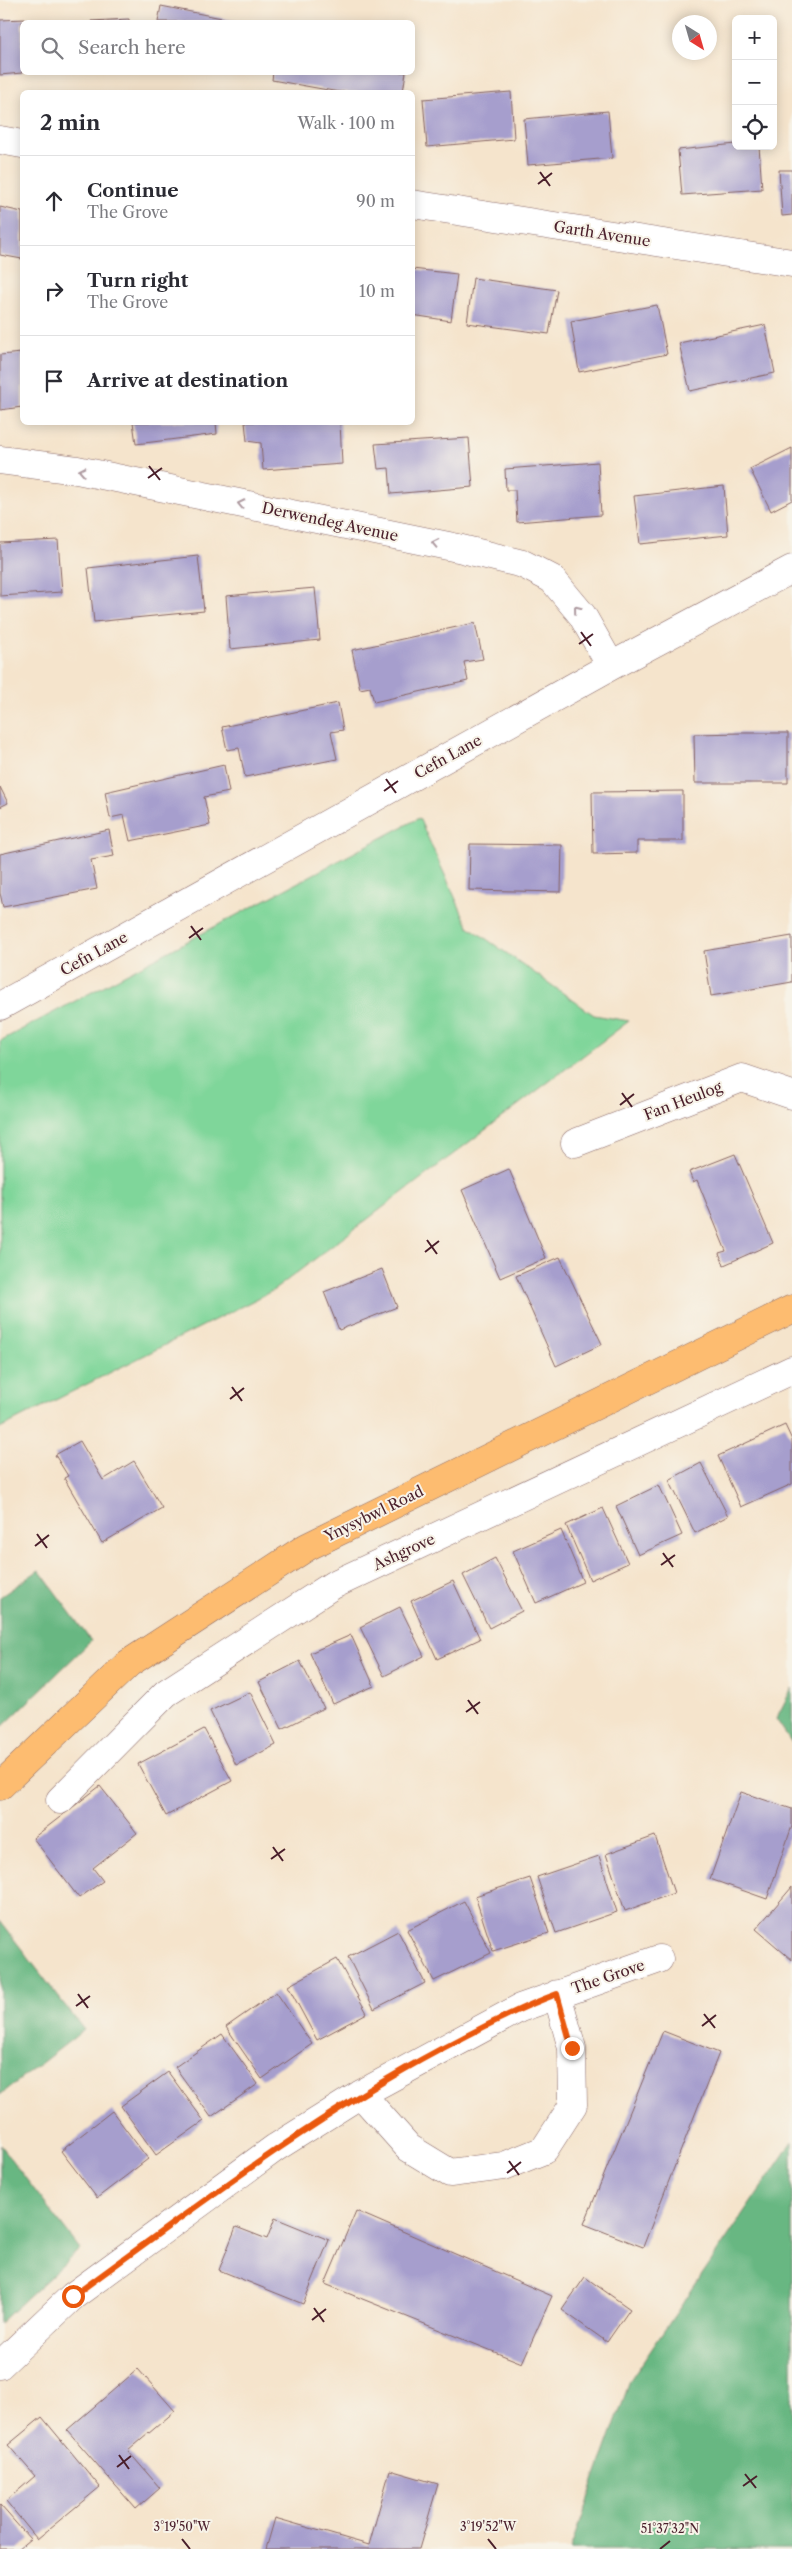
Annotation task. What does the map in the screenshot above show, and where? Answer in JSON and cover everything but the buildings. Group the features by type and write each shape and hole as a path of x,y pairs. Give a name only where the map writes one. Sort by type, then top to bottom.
{"main road":[{"name":"Ynysybwl Road","path":"0,1786 129,1663 307,1547 792,1309"}],"street":[{"path":"0,140 20,144"},
{"name":"Garth Avenue","path":"415,204 792,263"},
{"name":"Derwendeg Avenue","path":"0,460 77,470 458,548 523,564 552,579 582,615 611,666"},
{"name":"Cefn Lane","path":"0,1006 611,666 792,569"},
{"name":"Fan Heulog","path":"576,1143 742,1078 792,1095"},
{"name":"Ashgrove","path":"60,1800 166,1693 333,1585 792,1370"},
{"name":"The Grove","path":"0,2365 73,2296 275,2148 361,2094 520,2008 659,1959"},
{"name":"The Grove","path":"361,2094 409,2148 450,2173 504,2166 544,2150 573,2104 572,2048 557,1994"}],"green space":[{"path":"419,818 468,926 594,1015 629,1021 274,1290 0,1428 0,1041"},
{"path":"39,1570 91,1641 0,1729 0,1597"},
{"path":"792,1688 792,1743 776,1719"},
{"path":"0,1921 84,2030 0,2095"},
{"path":"792,2142 792,2549 570,2549 630,2381"},
{"path":"0,2145 80,2249 0,2323"}],"route":[{"path":"73,2296 275,2148 392,2076 520,2008 557,1994 572,2048"}]}
